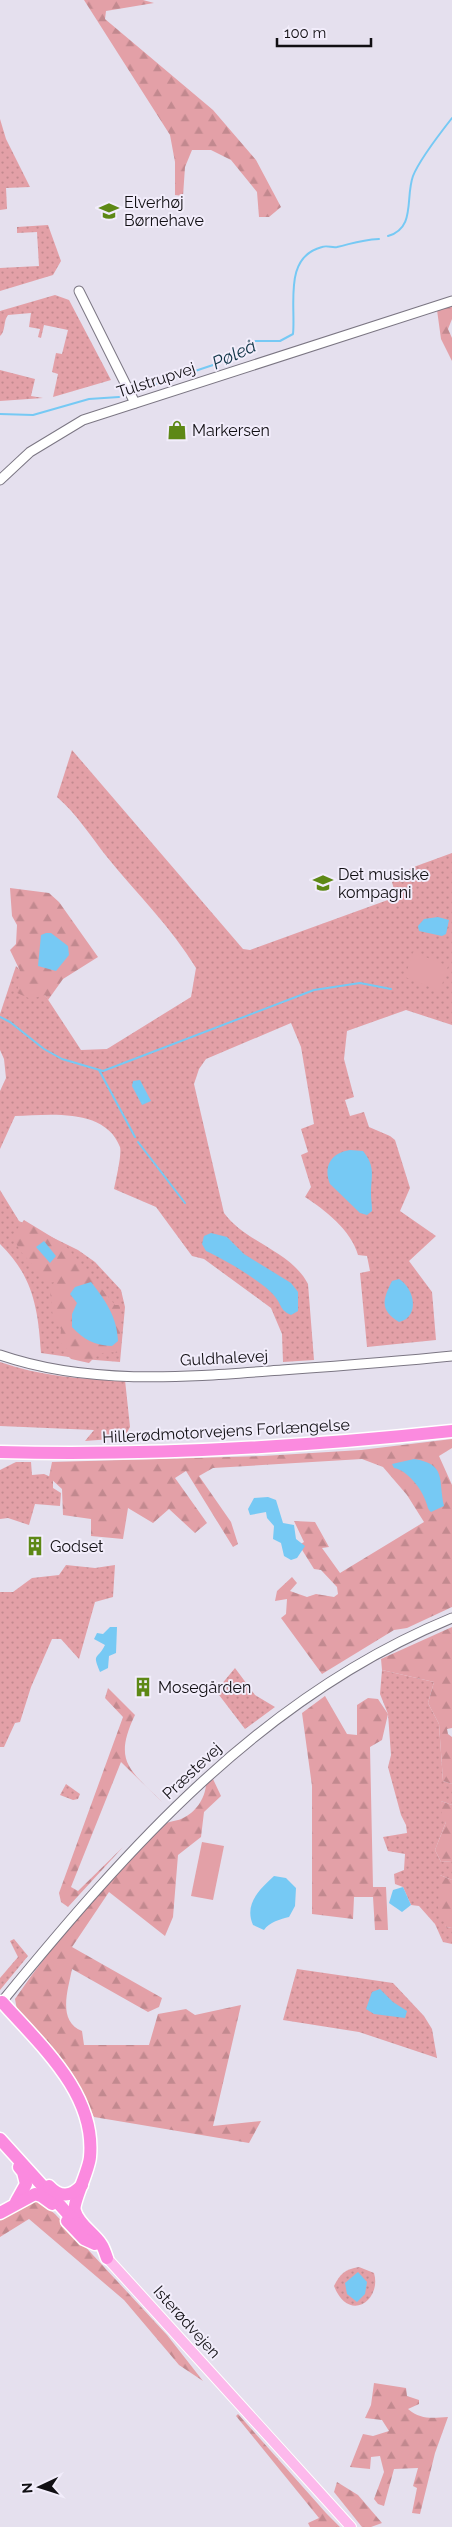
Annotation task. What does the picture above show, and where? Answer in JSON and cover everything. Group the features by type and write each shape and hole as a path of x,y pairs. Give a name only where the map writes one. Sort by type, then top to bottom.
{"highway":[{"name":"Hillerødmotorvejens Forlængelse","path":"0,1452 95,1453 221,1450 362,1441 452,1431"},
{"path":"1,2003 56,2063 80,2100 90,2140 90,2163 84,2184 75,2202 75,2211 102,2245 107,2258"},
{"path":"2,2143 16,2150 53,2190 60,2194 71,2194 84,2184"},
{"path":"2,2143 26,2178 25,2189 12,2206"},
{"name":"Isterødvejen","path":"2,2143 107,2258"},
{"path":"0,2213 27,2196 34,2194 41,2196 84,2239 95,2244"}],"main road":[{"name":"Isterødvejen","path":"107,2258 351,2527"}],"street":[{"path":"78,291 135,402"},
{"name":"Tulstrupvej","path":"0,480 30,452 83,420 452,301"},
{"name":"Guldhalevej","path":"0,1355 66,1372 124,1377 248,1373 429,1360 452,1356"},
{"name":"Præstevej","path":"1,2003 139,1844 184,1798 250,1738 308,1695 354,1667 392,1646 452,1618"}],"green space":[{"path":"84,0 143,0 154,3 106,11 105,19 213,110 256,160 281,207 269,217 259,217 257,192 231,160 211,150 192,150 185,167 183,196 175,195 175,162 170,135"},
{"path":"0,119 6,139 30,187 6,188 7,209 0,210"},
{"path":"48,225 61,261 53,275 0,291 0,268 39,266 37,232 17,233 17,227"},
{"path":"55,295 69,300 111,380 53,397 58,374 52,372 56,353 62,354 68,330 44,325 41,338 38,337 40,329 29,327 31,313 8,315 0,336 0,311"},
{"path":"452,306 452,319 448,329 452,338 452,361 441,339 437,310"},
{"path":"0,370 35,379 31,396 43,398 0,401"},
{"path":"72,750 243,949 250,950 396,897 392,882 411,868 452,853 452,1025 406,1010 347,1031 344,1059 354,1097 345,1100 350,1116 364,1112 369,1127 395,1140 410,1188 400,1211 436,1236 409,1261 432,1292 436,1340 367,1347 360,1273 370,1271 367,1256 358,1255 350,1237 343,1229 329,1214 305,1197 311,1187 301,1155 308,1152 301,1129 314,1124 301,1047 291,1023 206,1059 199,1069 194,1084 224,1213 244,1232 291,1263 308,1284 314,1360 283,1362 282,1334 271,1308 204,1259 192,1256 156,1207 114,1189 120,1161 120,1147 113,1134 102,1125 89,1119 74,1116 15,1116 0,1149 0,1091 6,1078 4,1059 0,1050 0,1014 16,966 45,995 81,1050 107,1049 191,997 196,968 186,953 77,818 57,797"},
{"path":"10,888 49,893 59,902 98,957 63,979 48,1000 45,995 31,999 17,993 21,973 10,950 16,944 17,925 12,916"},
{"path":"413,952 448,966 440,991 405,977"},
{"path":"0,1190 19,1221 78,1250 95,1262 121,1290 125,1307 120,1362 41,1353 38,1321 32,1294 20,1268 0,1244"},
{"path":"24,1220 65,1245 115,1305 120,1305 120,1353 103,1353 89,1363 71,1359 67,1355 67,1349 60,1342 61,1329 53,1319 50,1290 55,1287 55,1282 49,1283 21,1252 12,1236"},
{"path":"0,1362 46,1374 125,1380 130,1427 124,1438 85,1441 94,1430 0,1426"},
{"path":"452,1439 452,1448 439,1456 452,1485 452,1607 407,1628 394,1630 322,1674 281,1618 286,1614 287,1599 275,1601 277,1591 292,1577 297,1583 290,1591 307,1597 316,1594 334,1597 338,1594 337,1587 321,1570 314,1569 299,1545 304,1542 294,1521 315,1522 329,1547 322,1548 340,1573 424,1522 407,1495 383,1467 362,1459 213,1468 199,1476 231,1522 238,1544 233,1547 186,1471 175,1478 207,1523 195,1533 169,1509 153,1523 128,1508 123,1539 91,1536 91,1519 63,1515 62,1489 49,1477 52,1462 263,1456 361,1450"},
{"path":"16,1462 31,1462 32,1475 44,1474 53,1478 53,1488 61,1493 60,1506 35,1504 29,1525 8,1518 0,1519 0,1470"},
{"path":"66,1565 95,1568 115,1565 113,1597 95,1602 79,1659 61,1639 52,1639 31,1687 20,1722 15,1723 4,1747 0,1747 0,1592 13,1592 32,1578 59,1575"},
{"path":"452,1627 452,1728 447,1729 448,1734 452,1737 452,1784 443,1781 439,1724 428,1703 434,1682 382,1670 381,1659"},
{"path":"235,1668 255,1695 275,1707 245,1729 216,1691"},
{"path":"382,1670 434,1682 428,1703 439,1724 443,1781 452,1784 452,1805 441,1801 446,1822 435,1850 441,1862 452,1861 452,1880 440,1875 446,1927 452,1928 452,1944 443,1942 435,1924 419,1906 411,1905 403,1887 395,1884 394,1874 404,1870 405,1854 388,1851 383,1837 407,1833 388,1767 391,1755 388,1714 380,1694"},
{"path":"108,1688 135,1715 125,1744 125,1755 128,1765 163,1803 121,1762 71,1887 78,1891 123,1847 68,1907 61,1902 59,1893 123,1717 105,1698"},
{"path":"325,1696 347,1734 357,1735 357,1705 368,1698 378,1699 388,1714 382,1740 370,1747 373,1887 386,1887 388,1930 375,1930 373,1897 354,1897 353,1919 312,1914 312,1786 302,1713"},
{"path":"213,1779 221,1796 204,1812 201,1837 178,1855 173,1917 165,1936 109,1892 72,1947 162,1998 159,2007 148,2012 72,1969 66,2004 69,2020 82,2031 84,2045 149,2045 158,2014 186,2009 195,2015 241,2005 213,2126 261,2121 249,2143 94,2117 75,2080 17,2010 15,1999 48,1954 103,1889 163,1825 182,1819 197,1807 203,1798 206,1783"},
{"path":"66,1784 80,1794 78,1799 73,1800 60,1795"},
{"path":"441,1801 452,1805 452,1861 441,1862 435,1850 446,1822 442,1818"},
{"path":"202,1842 224,1846 213,1900 191,1896"},
{"path":"440,1875 452,1880 452,1928 446,1927 438,1907"},
{"path":"14,1939 28,1956 0,1990 0,1978 18,1957 10,1941"},
{"path":"297,1969 393,1983 424,2016 432,2029 437,2058 359,2032 283,2020"},
{"path":"38,2200 55,2214 167,2335 203,2381 179,2365 124,2300 29,2219 0,2237 0,2220 23,2203"},
{"path":"359,2267 374,2273 375,2283 369,2299 363,2304 355,2306 348,2304 340,2297 334,2286 338,2278 344,2273"},
{"path":"374,2383 406,2388 407,2396 419,2400 419,2404 408,2409 417,2415 427,2418 448,2417 435,2453 420,2514 412,2513 417,2488 413,2486 418,2468 394,2469 384,2506 378,2504 374,2499 384,2472 380,2456 371,2457 370,2469 350,2467 363,2434 373,2436 389,2431 382,2420 365,2418 371,2405"},
{"path":"238,2414 340,2527 310,2527 308,2523 319,2518 236,2416"},
{"path":"337,2482 358,2495 382,2523 371,2527 362,2527 334,2492"}],"water":[{"path":"438,917 449,920 446,934 442,936 419,931 418,926 424,919"},
{"path":"51,933 68,946 69,955 56,971 38,966 41,935"},
{"path":"140,1080 151,1101 142,1105 132,1086 133,1081"},
{"path":"350,1150 363,1151 370,1162 372,1211 367,1215 360,1213 330,1184 328,1177 328,1166 333,1157"},
{"path":"211,1233 227,1237 244,1254 291,1283 298,1292 298,1311 291,1315 287,1313 264,1286 233,1265 206,1251 202,1244 204,1236"},
{"path":"44,1241 56,1256 50,1263 36,1247"},
{"path":"399,1279 409,1289 413,1302 410,1315 399,1322 388,1313 385,1299 392,1281"},
{"path":"91,1282 106,1303 113,1317 118,1341 112,1346 90,1341 72,1327 72,1314 77,1303 70,1294 75,1287"},
{"path":"414,1459 425,1461 436,1469 441,1481 444,1506 431,1512 421,1491 409,1476 394,1468 392,1464"},
{"path":"268,1497 276,1500 283,1523 294,1525 296,1539 305,1546 297,1558 291,1560 284,1556 281,1543 273,1539 274,1526 267,1518 266,1512 250,1515 248,1509 254,1498"},
{"path":"110,1627 117,1627 116,1653 109,1656 108,1668 100,1672 96,1657 105,1645 94,1639 97,1633 103,1634"},
{"path":"274,1876 286,1878 296,1888 295,1906 289,1917 272,1923 264,1930 253,1925 250,1910 258,1892"},
{"path":"403,1887 411,1905 402,1912 389,1903 393,1890"},
{"path":"380,1989 393,2002 407,2011 405,2018 374,2014 366,2009 372,1992"},
{"path":"358,2272 367,2282 365,2294 357,2302 347,2294 345,2283"}],"waterway":[{"name":"Pøleå","path":"388,236 397,232 403,226 408,211 413,176 425,155 452,118"},
{"name":"Pøleå","path":"138,390 225,361 255,341 280,341 293,334 294,283 296,271 301,261 310,252 324,246 337,247 379,239"},
{"name":"Pøleå","path":"0,414 33,415 89,399 119,397"},
{"path":"0,1017 10,1022 44,1049 62,1059 103,1071 314,990 360,983 391,989"},
{"path":"99,1070 135,1137"},
{"path":"138,1142 185,1203"}],"place":[{"name":"Elverhøj Børnehave","path":"109,211"},
{"name":"Markersen","path":"177,430"},
{"name":"Det musiske kompagni","path":"323,883"},
{"name":"Godset","path":"35,1546"},
{"name":"Mosegården","path":"143,1687"}]}
